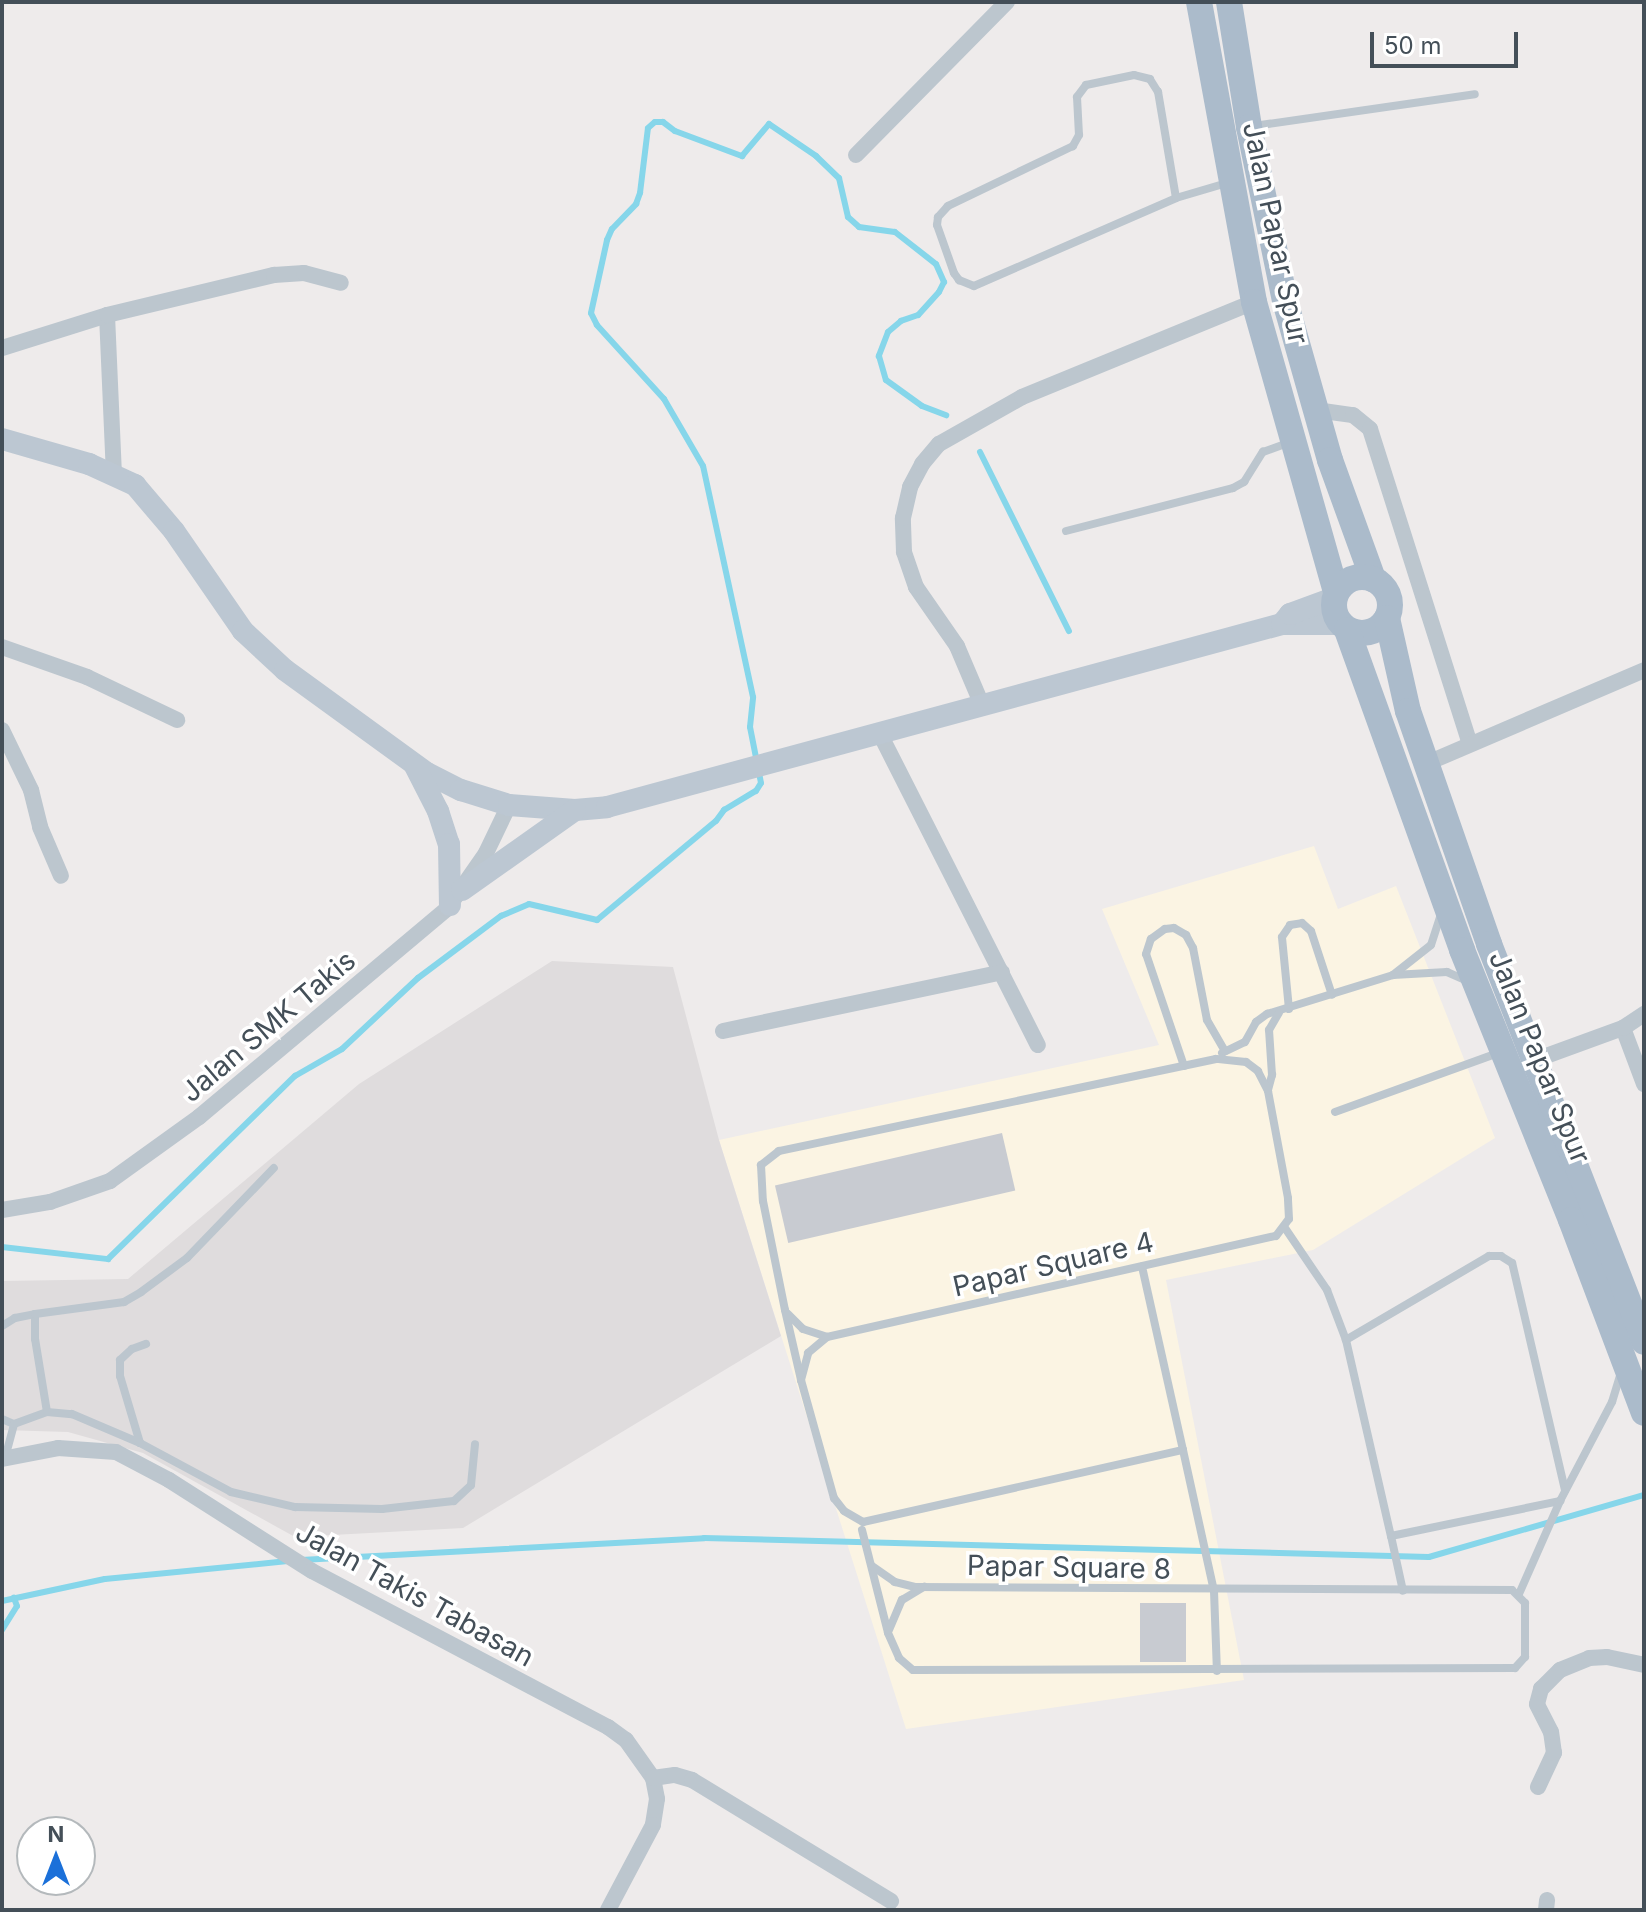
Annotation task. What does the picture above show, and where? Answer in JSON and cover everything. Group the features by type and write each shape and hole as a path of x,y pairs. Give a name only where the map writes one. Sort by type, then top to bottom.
{"main road":[{"name":"Jalan Papar Spur","path":"1199,2 1254,302 1335,595"},
{"name":"Jalan Papar Spur","path":"1229,2 1249,127 1285,301 1330,460 1373,579"},
{"path":"2,439 114,473 150,500 243,631 285,670 414,763 461,790 509,805 575,810 642,799 780,758 1282,624 1344,627 1365,633 1374,631 1387,618"},
{"path":"1282,624 1290,614 1335,595 1356,577 1373,579 1387,591 1390,600 1387,618 1408,711 1425,764 1489,944 1639,1316 1633,1350"},
{"path":"1335,595 1333,607 1344,627"},
{"name":"Jalan Papar Spur","path":"1344,627 1502,1052 1633,1350 1644,1413"},
{"path":"414,763 438,811 449,844 456,897 575,810"}],"street":[{"path":"856,155 1007,2"},
{"path":"2,348 107,315 274,275 304,273 341,283"},
{"path":"982,705 957,646 916,587 904,552 903,518 910,487 922,464 939,444 1022,397 1254,302"},
{"path":"107,315 114,473"},
{"path":"1316,410 1353,415 1370,429 1470,744"},
{"path":"2,647 87,677 177,720"},
{"path":"1425,764 1644,670"},
{"path":"2,730 31,790 40,827 61,876"},
{"path":"879,732 1038,1045"},
{"name":"Jalan SMK Takis","path":"2,1210 83,1193 110,1181 145,1159 409,943 456,897 486,853 509,805"},
{"path":"723,1031 1002,972"},
{"path":"1535,1060 1623,1028 1644,1014"},
{"path":"1623,1028 1644,1084"},
{"name":"Jalan Takis Tabasan","path":"4,1459 58,1448 116,1452 169,1480 312,1571 608,1727 642,1758 653,1778"},
{"path":"1538,1787 1554,1753 1551,1732 1537,1704 1541,1689 1560,1670 1589,1658 1607,1657 1644,1665"},
{"path":"608,1910 653,1825 657,1799 653,1778 675,1775 692,1780 891,1901"}],"lane":[{"path":"1176,198 1158,92 1150,79 1134,75 1086,85 1077,97 1079,135 1073,146 948,206 938,217 937,225 954,273 959,280 974,286 1176,198 1230,182"},
{"path":"1249,127 1475,94"},
{"path":"1066,531 1233,488 1244,482 1263,452 1292,442"},
{"path":"1216,1059 1245,1042 1261,1018 1393,975 1431,945 1445,902"},
{"path":"1289,1009 1282,937 1290,925 1302,923 1311,931 1332,995"},
{"path":"1184,1066 1146,954 1151,939 1165,929 1174,928 1186,935 1193,948 1207,1020 1225,1051"},
{"path":"1393,975 1410,977 1447,972 1478,989"},
{"path":"1268,1091 1272,1075 1269,1030 1279,1013"},
{"path":"1335,1112 1502,1052"},
{"path":"1403,1591 1346,1340 1327,1290 1285,1228 1290,1211 1268,1091 1253,1066 1216,1059 772,1154 761,1165 785,1310 834,1498 863,1530 888,1633 899,1658 913,1670 1515,1668 1525,1657 1525,1603 1519,1594 1565,1490 1618,1389 1633,1350"},
{"path":"2,1326 15,1318 35,1314 124,1302 187,1258 274,1168"},
{"name":"Papar Square 4","path":"827,1337 1264,1240 1285,1228"},
{"path":"1346,1340 1363,1327 1489,1256 1501,1256 1512,1263 1565,1490"},
{"path":"1142,1267 1214,1591 1217,1671"},
{"path":"785,1310 803,1329 827,1337"},
{"path":"35,1314 35,1339 47,1412"},
{"path":"801,1380 808,1353 827,1337"},
{"path":"140,1443 120,1376 120,1360 132,1349 146,1344"},
{"path":"2,1419 14,1424 47,1412 72,1414 140,1443 231,1492 295,1507 382,1509 454,1501 471,1485 475,1444"},
{"path":"4,1459 14,1424"},
{"path":"863,1530 1183,1450"},
{"path":"1391,1536 1560,1501"},
{"name":"Papar Square 8","path":"871,1562 895,1582 924,1587 1214,1591 1512,1590 1519,1594"},
{"path":"888,1633 902,1600 924,1587"}],"shaded area":[{"path":"1314,846 1338,909 1396,886 1495,1138 1313,1250 1166,1280 1244,1680 906,1729 719,1140 1159,1045 1102,909"},
{"path":"552,961 673,967 719,1140 781,1336 463,1528 295,1537 143,1453 68,1432 2,1430 2,1281 128,1279 359,1084"}],"building":[{"path":"1002,1133 1015,1190 788,1243 775,1185"},
{"path":"1140,1603 1186,1603 1186,1662 1140,1662"}],"waterway":[{"path":"2,1247 108,1259 295,1076 342,1049 418,978 501,916 529,904 597,920 716,821 724,810 756,791 761,783 750,727 753,697 703,466 664,399 597,325 591,313 607,240 612,229 636,204 640,193 648,128 655,122 663,122 675,131 742,156 769,124 816,156 839,178 848,217 859,227 895,232 936,264 944,282 939,292 918,315 901,321 888,332 879,356 886,380 922,406 946,415"},
{"path":"980,452 1069,631"},
{"path":"301,1560 704,1538 1429,1557 1644,1495"},
{"path":"2,1601 105,1579 290,1561"},
{"path":"2,1630 17,1606 14,1598"}]}
